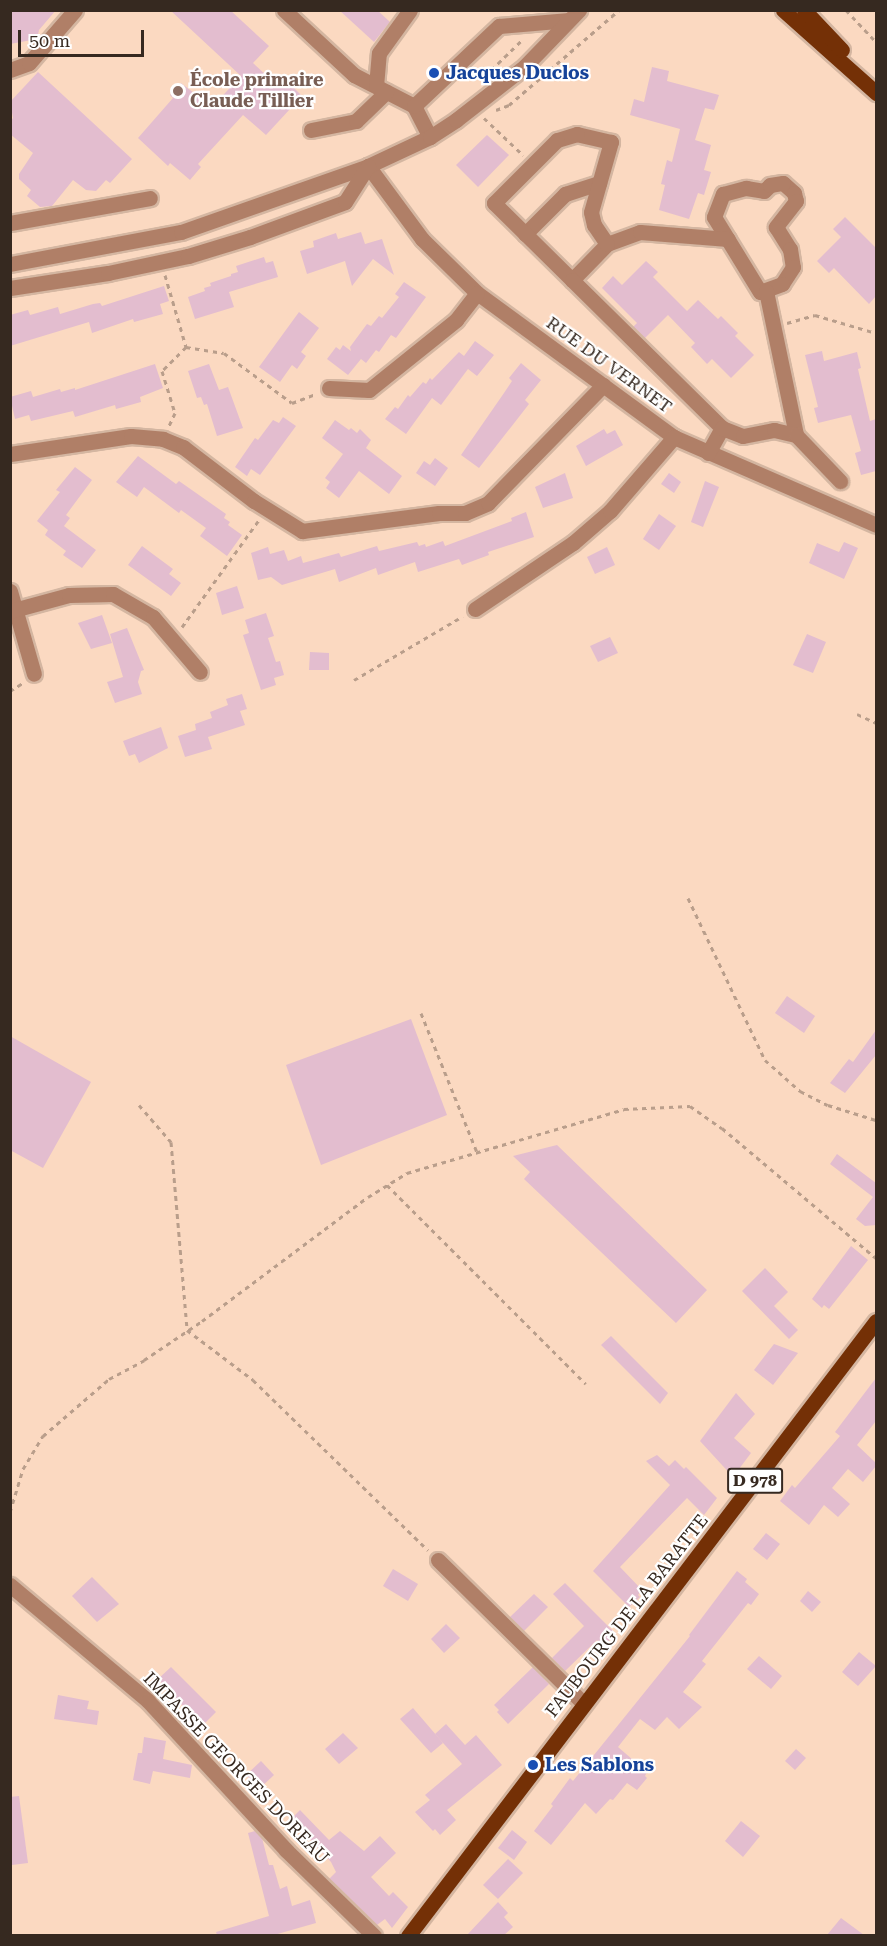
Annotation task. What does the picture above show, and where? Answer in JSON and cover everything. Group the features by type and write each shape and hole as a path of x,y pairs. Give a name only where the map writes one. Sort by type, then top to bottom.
{"main road":[{"path":"783,10 876,93"},
{"path":"804,10 876,87"},
{"name":"FAUBOURG DE LA BARATTE","path":"408,1935 876,1321"}],"street":[{"path":"10,70 29,63 75,10"},
{"path":"284,10 354,75 414,106 430,137"},
{"path":"311,130 356,121 381,89 379,53 409,11"},
{"path":"414,106 499,26 574,15"},
{"path":"10,264 180,232 368,166 430,137 456,120 525,66 574,15"},
{"path":"608,244 594,225 591,212 611,142 577,134 557,140 494,203 723,428 743,436 774,430 796,435"},
{"path":"10,288 161,262 250,237 345,202 368,166"},
{"name":"RUE DU VERNET","path":"368,166 422,239 477,293 674,436 708,453 876,525"},
{"path":"525,234 565,194 599,183"},
{"path":"783,183 794,193 794,206 776,227 790,249 793,267 782,284 766,291 760,292 714,217 723,194 746,188 764,191 770,185 783,183"},
{"path":"10,223 150,198"},
{"path":"572,280 608,244 640,232 728,239"},
{"path":"766,291 796,435 840,481"},
{"path":"329,388 369,390 456,320 477,293"},
{"path":"10,454 131,436 163,439 183,447 267,509 302,531 439,513 465,513 488,503 603,385"},
{"path":"708,453 723,428"},
{"path":"475,609 573,543 603,517 674,436"},
{"path":"10,591 13,610 34,674"},
{"path":"13,610 69,595 113,594 153,618 201,672"},
{"path":"438,1560 584,1704"},
{"name":"IMPASSE GEORGES DOREAU","path":"10,1585 148,1701 286,1850 374,1935"}],"path":[{"path":"846,10 876,42"},
{"path":"481,115 533,164"},
{"path":"161,262 186,347"},
{"path":"774,327 815,315 876,333"},
{"path":"186,347 224,352 292,403 329,388"},
{"path":"163,439 175,413 162,371 186,347"},
{"path":"172,639 267,509"},
{"path":"354,680 475,609"},
{"path":"857,714 876,723"},
{"path":"688,898 765,1060 800,1090 828,1105 876,1120"},
{"path":"421,1013 477,1152"},
{"path":"139,1105 171,1142 187,1330 253,1380 438,1560"},
{"path":"10,1512 23,1469 43,1436 109,1379 144,1360 187,1330 387,1185 407,1173 477,1152 624,1109 690,1106 722,1128 876,1258"},
{"path":"387,1185 586,1384"}],"building":[{"path":"10,10 56,10 39,30 37,39 10,44"},
{"path":"170,10 230,10 269,46 253,63 279,87 286,80 302,96 266,135 243,115 198,164 201,167 190,180 170,163 168,166 138,138 173,98 170,95 181,83 212,107 241,76"},
{"path":"339,10 377,10 390,22 374,42"},
{"path":"652,67 669,71 667,81 719,95 714,110 705,108 695,140 711,145 704,170 711,172 704,195 698,193 689,219 659,210 665,185 661,184 667,160 672,162 680,129 630,115 634,99 644,102"},
{"path":"38,72 132,159 110,183 106,180 96,191 86,190 73,180 52,206 40,207 27,196 31,190 19,179 19,174 33,153 10,134 10,122 13,118 10,102"},
{"path":"487,135 509,155 478,187 456,165"},
{"path":"845,217 876,248 876,296 869,304 834,268 829,273 817,261 841,237 833,229"},
{"path":"361,232 365,244 382,239 394,275 373,259 352,286 345,261 307,274 300,251 314,247 313,241 336,233 338,239"},
{"path":"264,257 266,263 273,261 278,277 229,292 234,307 195,319 188,297 205,291 204,288 211,286 210,283 238,272 236,266"},
{"path":"646,261 658,272 653,277 687,311 698,300 718,319 721,316 738,333 735,336 754,355 731,378 712,359 707,364 691,347 695,343 668,315 645,338 633,327 637,323 602,288 613,276 622,285"},
{"path":"404,282 426,297 396,338 391,335 379,352 376,350 366,363 361,359 348,375 327,359 336,347 340,350 343,345 351,351 350,347 367,324 371,326 379,316 382,318 399,297 395,294"},
{"path":"164,286 169,301 160,304 163,314 134,322 133,319 92,333 89,322 10,346 10,315 28,310 30,315 58,307 60,314 93,304 100,303 102,306"},
{"path":"299,312 319,328 301,352 306,356 297,369 292,365 280,382 259,367"},
{"path":"475,341 494,355 477,376 468,369 441,405 432,398 406,434 385,419 395,407 398,409 408,395 410,397 423,382 426,384 430,378 432,380 459,352 464,356"},
{"path":"822,351 824,361 857,352 861,368 858,369 870,421 876,419 876,471 861,475 855,453 861,451 851,415 818,423 814,408 818,407 805,355"},
{"path":"521,363 541,380 525,400 529,404 479,468 461,455 512,381 509,378"},
{"path":"155,364 163,388 140,397 141,402 116,409 115,405 75,417 73,411 31,421 29,415 15,419 10,397 31,391 33,397 60,389 61,392 75,388 75,390"},
{"path":"209,364 219,390 228,387 243,428 217,436 207,404 204,405 201,397 197,398 188,371"},
{"path":"283,417 296,426 260,475 251,469 247,476 235,467 255,438 258,440 273,420 279,423"},
{"path":"335,420 357,433 360,429 371,440 366,448 402,476 389,494 359,471 339,498 326,488 330,482 325,478 343,454 322,438"},
{"path":"604,429 607,434 615,430 623,445 586,466 576,446"},
{"path":"138,456 176,484 179,481 226,514 224,518 230,522 228,525 242,535 227,556 200,536 206,528 181,510 179,513 144,487 137,497 116,482"},
{"path":"435,458 448,468 435,486 416,473 424,461 430,465"},
{"path":"75,467 92,480 66,515 70,518 64,526 96,550 82,568 63,555 66,551 45,535 48,530 37,521 60,492 56,490"},
{"path":"565,473 573,498 543,508 535,487"},
{"path":"669,473 681,482 674,493 661,484"},
{"path":"705,481 719,487 703,527 691,522"},
{"path":"526,512 534,537 488,552 489,555 462,565 459,559 418,572 415,562 378,575 376,568 339,582 335,569 282,585 271,577 258,580 251,553 268,547 270,554 284,550 288,561 301,556 303,563 339,553 341,557 377,546 379,551 417,542 419,546 425,544 426,547 443,541 445,546 512,521 511,518"},
{"path":"659,514 676,526 659,550 643,539"},
{"path":"844,542 858,548 844,579 809,563 817,543 839,552"},
{"path":"142,546 173,569 169,574 181,583 171,596 128,565"},
{"path":"607,547 615,565 595,574 587,557"},
{"path":"237,586 244,608 222,615 216,593"},
{"path":"266,613 274,636 268,638 276,662 280,661 284,675 274,678 276,685 261,690 243,635 249,633 245,620"},
{"path":"102,615 112,643 91,649 78,623"},
{"path":"127,628 144,670 141,671 138,682 142,694 115,703 107,682 123,677 110,634"},
{"path":"807,634 826,642 813,673 793,665"},
{"path":"610,637 618,653 598,662 590,646"},
{"path":"310,652 329,653 329,670 309,670"},
{"path":"242,694 247,709 240,711 245,725 208,737 212,749 185,757 178,736 196,730 195,724 212,718 210,712 228,705 226,699"},
{"path":"161,727 168,748 139,763 135,754 129,756 123,741"},
{"path":"787,996 815,1016 804,1033 775,1013"},
{"path":"411,1019 447,1115 321,1165 286,1065"},
{"path":"876,1030 876,1055 845,1093 830,1083 849,1059 853,1062"},
{"path":"10,1036 91,1082 43,1168 10,1150"},
{"path":"557,1145 707,1290 676,1323 524,1179 530,1172 513,1156"},
{"path":"837,1154 876,1183 876,1225 865,1226 856,1219 873,1197 830,1164"},
{"path":"851,1246 868,1260 829,1309 824,1305 822,1308 812,1299"},
{"path":"765,1268 788,1292 774,1306 798,1330 789,1339 742,1291"},
{"path":"611,1336 668,1393 660,1404 601,1345"},
{"path":"774,1344 798,1353 773,1385 754,1370"},
{"path":"876,1378 876,1421 857,1445 876,1463 876,1466 863,1482 848,1469 832,1488 850,1504 838,1517 824,1505 809,1525 780,1501 792,1485 795,1488 840,1436 835,1432"},
{"path":"736,1393 755,1414 734,1438 751,1453 733,1477 700,1441"},
{"path":"657,1455 669,1466 675,1460 684,1469 686,1467 717,1498 704,1515 687,1498 620,1567 642,1590 638,1595 640,1597 629,1607 593,1571 670,1485 646,1461"},
{"path":"766,1533 780,1544 767,1560 753,1549"},
{"path":"393,1569 418,1584 408,1601 383,1586"},
{"path":"737,1571 747,1579 745,1582 759,1594 751,1605 748,1603 702,1661 706,1664 683,1692 702,1707 679,1729 667,1717 655,1730 640,1719 618,1747 647,1772 645,1776 647,1778 637,1790 627,1783 613,1800 610,1799 596,1814 585,1803 551,1845 534,1831 553,1806 551,1804 570,1778 573,1781 690,1636"},
{"path":"92,1577 119,1604 97,1622 72,1596"},
{"path":"565,1583 615,1633 604,1647 597,1640 565,1671 552,1658 584,1626 553,1594"},
{"path":"808,1591 821,1602 812,1612 800,1601"},
{"path":"534,1594 548,1607 524,1631 510,1617"},
{"path":"446,1624 460,1638 444,1653 431,1639"},
{"path":"859,1652 876,1666 858,1686 842,1672"},
{"path":"759,1656 782,1676 771,1689 747,1669"},
{"path":"171,1667 216,1712 205,1723 199,1718 196,1720 158,1679"},
{"path":"533,1667 549,1684 508,1724 494,1705"},
{"path":"58,1695 89,1701 87,1709 99,1711 97,1725 54,1719"},
{"path":"413,1708 443,1743 431,1753 400,1719"},
{"path":"446,1724 465,1745 476,1735 502,1765 447,1810 456,1820 440,1835 415,1812 430,1800 425,1795 462,1764 435,1734"},
{"path":"343,1733 358,1748 339,1764 325,1749"},
{"path":"144,1737 166,1741 163,1759 192,1765 190,1778 153,1771 150,1784 133,1780 138,1753 142,1753"},
{"path":"796,1749 806,1758 795,1770 785,1761"},
{"path":"261,1761 274,1775 259,1789 246,1775"},
{"path":"19,1796 28,1863 12,1865 10,1797"},
{"path":"300,1810 329,1840 340,1831 364,1851 380,1836 396,1853 371,1877 389,1896 393,1892 408,1907 392,1928 385,1919 377,1925 329,1879 336,1872 331,1862 291,1819"},
{"path":"741,1821 760,1836 743,1857 725,1841"},
{"path":"512,1830 527,1842 514,1860 498,1848"},
{"path":"255,1831 262,1838 269,1865 273,1865 280,1889 287,1886 292,1906 310,1900 316,1923 274,1935 217,1935 216,1932 269,1916 248,1833"},
{"path":"508,1859 523,1873 498,1899 483,1885"},
{"path":"498,1902 508,1913 504,1917 513,1927 504,1935 467,1935"},
{"path":"841,1918 864,1935 827,1935"}],"place":[{"name":"Jacques Duclos","path":"434,73"},
{"name":"École primaire Claude Tillier","path":"178,91"},
{"name":"Les Sablons","path":"533,1765"}]}
